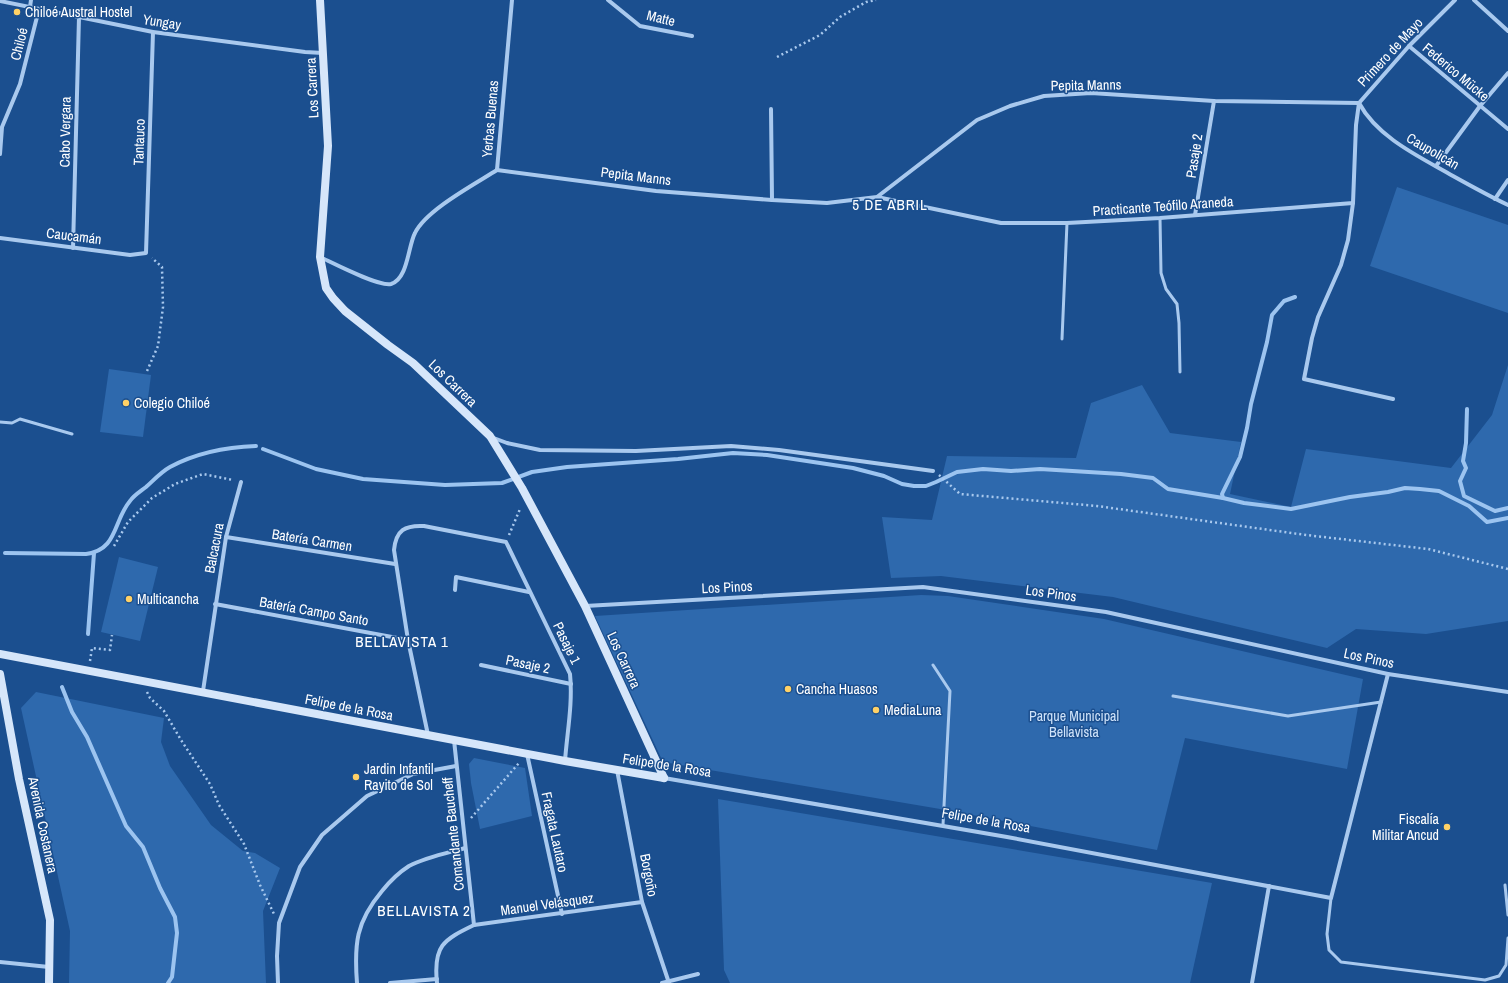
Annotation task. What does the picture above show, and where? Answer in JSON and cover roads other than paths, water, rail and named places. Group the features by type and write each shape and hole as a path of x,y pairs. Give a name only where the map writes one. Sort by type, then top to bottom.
{"street":[{"path":"30,7 31,0"},
{"name":"Los Carrera","path":"320,0 328,146 320,256 326,288 339,305 388,345 413,363 490,436 524,492 585,606 664,778"},
{"name":"Yerbas Buenas","path":"320,256 368,278 384,284 392,284 400,278 415,232 423,221 444,203 497,170 512,0"},
{"name":"Matte","path":"608,0 640,26 692,36"},
{"name":"Primero de Mayo","path":"1359,103 1409,46 1455,0"},
{"path":"1474,0 1508,32"},
{"name":"Yungay","path":"0,1 153,32 304,52 323,53"},
{"name":"Chiloé","path":"0,154 2,127 20,84 39,9"},
{"name":"Cabo Vergara","path":"73,248 79,17"},
{"name":"Tantauco","path":"146,252 153,32"},
{"name":"Federico Mücke","path":"1409,46 1508,129"},
{"path":"1436,166 1480,106 1508,73"},
{"name":"Pepita Manns","path":"497,170 656,190 772,200 827,202 877,197 977,120 1010,106 1044,96 1091,93 1214,101 1359,103"},
{"name":"Pasaje 2","path":"1195,215 1214,101"},
{"path":"1359,103 1356,125 1353,203 1348,240 1341,265 1318,317 1312,338 1304,379 1393,399"},
{"name":"Caupolicán","path":"1359,103 1366,116 1395,142 1508,205"},
{"path":"771,109 772,200"},
{"path":"1495,199 1508,180"},
{"name":"Practicante Teófilo Araneda","path":"877,197 1001,223 1067,223 1160,218 1353,203"},
{"name":"Caucamán","path":"0,238 130,254 146,252"},
{"path":"490,436 507,443 540,450 636,451 732,446 779,450 935,472"},
{"name":"Balcacura","path":"203,691 226,537 241,482"},
{"name":"Pasaje 1","path":"395,564 395,542 399,534 406,527 424,526 506,542 570,674 571,684 565,761"},
{"name":"Batería Carmen","path":"226,537 395,564"},
{"path":"395,564 408,640 428,735"},
{"path":"454,590 456,577 529,592"},
{"name":"Los Pinos","path":"585,606 923,586 1106,612 1388,674 1508,692"},
{"name":"Batería Campo Santo","path":"215,604 408,640"},
{"name":"Felipe de la Rosa","path":"0,654 141,681 203,691 565,761 942,826 1331,898"},
{"name":"Pasaje 2","path":"481,665 571,684"},
{"name":"Avenida Costanera","path":"0,674 20,779 50,920 49,983"},
{"path":"1331,898 1388,674"},
{"name":"Comandante Baucheff","path":"454,740 474,925"},
{"name":"Fragata Lautaro","path":"527,754 562,914"},
{"path":"278,983 277,956 279,923 300,867 322,835 367,796 413,774 456,766"},
{"name":"Borgoño","path":"617,769 642,902 668,982"},
{"path":"357,983 355,961 358,936 366,914 379,895 392,879 410,866 427,859 465,848"},
{"path":"1252,983 1270,886"},
{"name":"Manuel Velásquez","path":"437,981 437,958 439,950 444,943 456,934 474,925 642,902"},
{"path":"0,962 50,967"},
{"path":"662,983 698,974"},
{"path":"390,983 437,981"}],"lane":[{"path":"1160,218 1161,273 1166,290 1177,304 1180,323 1180,372"},
{"path":"1062,339 1067,223"},
{"path":"0,422 12,423 20,419 72,434"},
{"path":"933,665 950,691 942,826"},
{"path":"1173,696 1288,716 1381,702"},
{"path":"1505,885 1508,915"},
{"path":"1331,898 1327,934 1329,950 1341,962 1485,980 1499,976 1506,965 1508,938"}],"waterway":[{"path":"1223,498 1222,494 1240,457 1272,315 1284,301 1295,297"},
{"path":"1467,409 1466,443 1463,461 1466,468 1460,481 1464,496 1495,511 1508,508"},
{"path":"5,553 86,554 96,551 104,547 110,541 120,517 132,499 167,469 201,454 256,446"},
{"path":"263,449 316,469 363,479 445,485 502,483 532,472 567,467 678,459 733,453 767,455 853,468 884,476 902,484 914,486 926,486 957,472 983,469 1011,471 1040,469 1121,474 1153,478 1168,489 1244,503 1291,509 1405,488 1420,489 1439,491 1469,506 1487,522 1508,518"},
{"path":"88,634 94,553"},
{"path":"62,687 72,712 87,737 126,826 143,847 160,888 175,917 177,933 172,977 168,983"}],"place":[{"name":"Chiloé Austral Hostel","path":"17,12"},
{"name":"Colegio Chiloé","path":"126,403"},
{"name":"Multicancha","path":"129,599"},
{"name":"Cancha Huasos","path":"788,689"},
{"name":"MediaLuna","path":"876,710"},
{"name":"Jardin Infantil Rayito de Sol","path":"356,777"},
{"name":"Fiscalía Militar Ancud","path":"1447,827"}],"district":[{"name":"5 DE ABRIL","path":"890,205"},
{"name":"BELLAVISTA 1","path":"402,642"},
{"name":"BELLAVISTA 2","path":"424,911"}],"park label":[{"name":"Parque Municipal Bellavista","path":"1074,724"}]}
